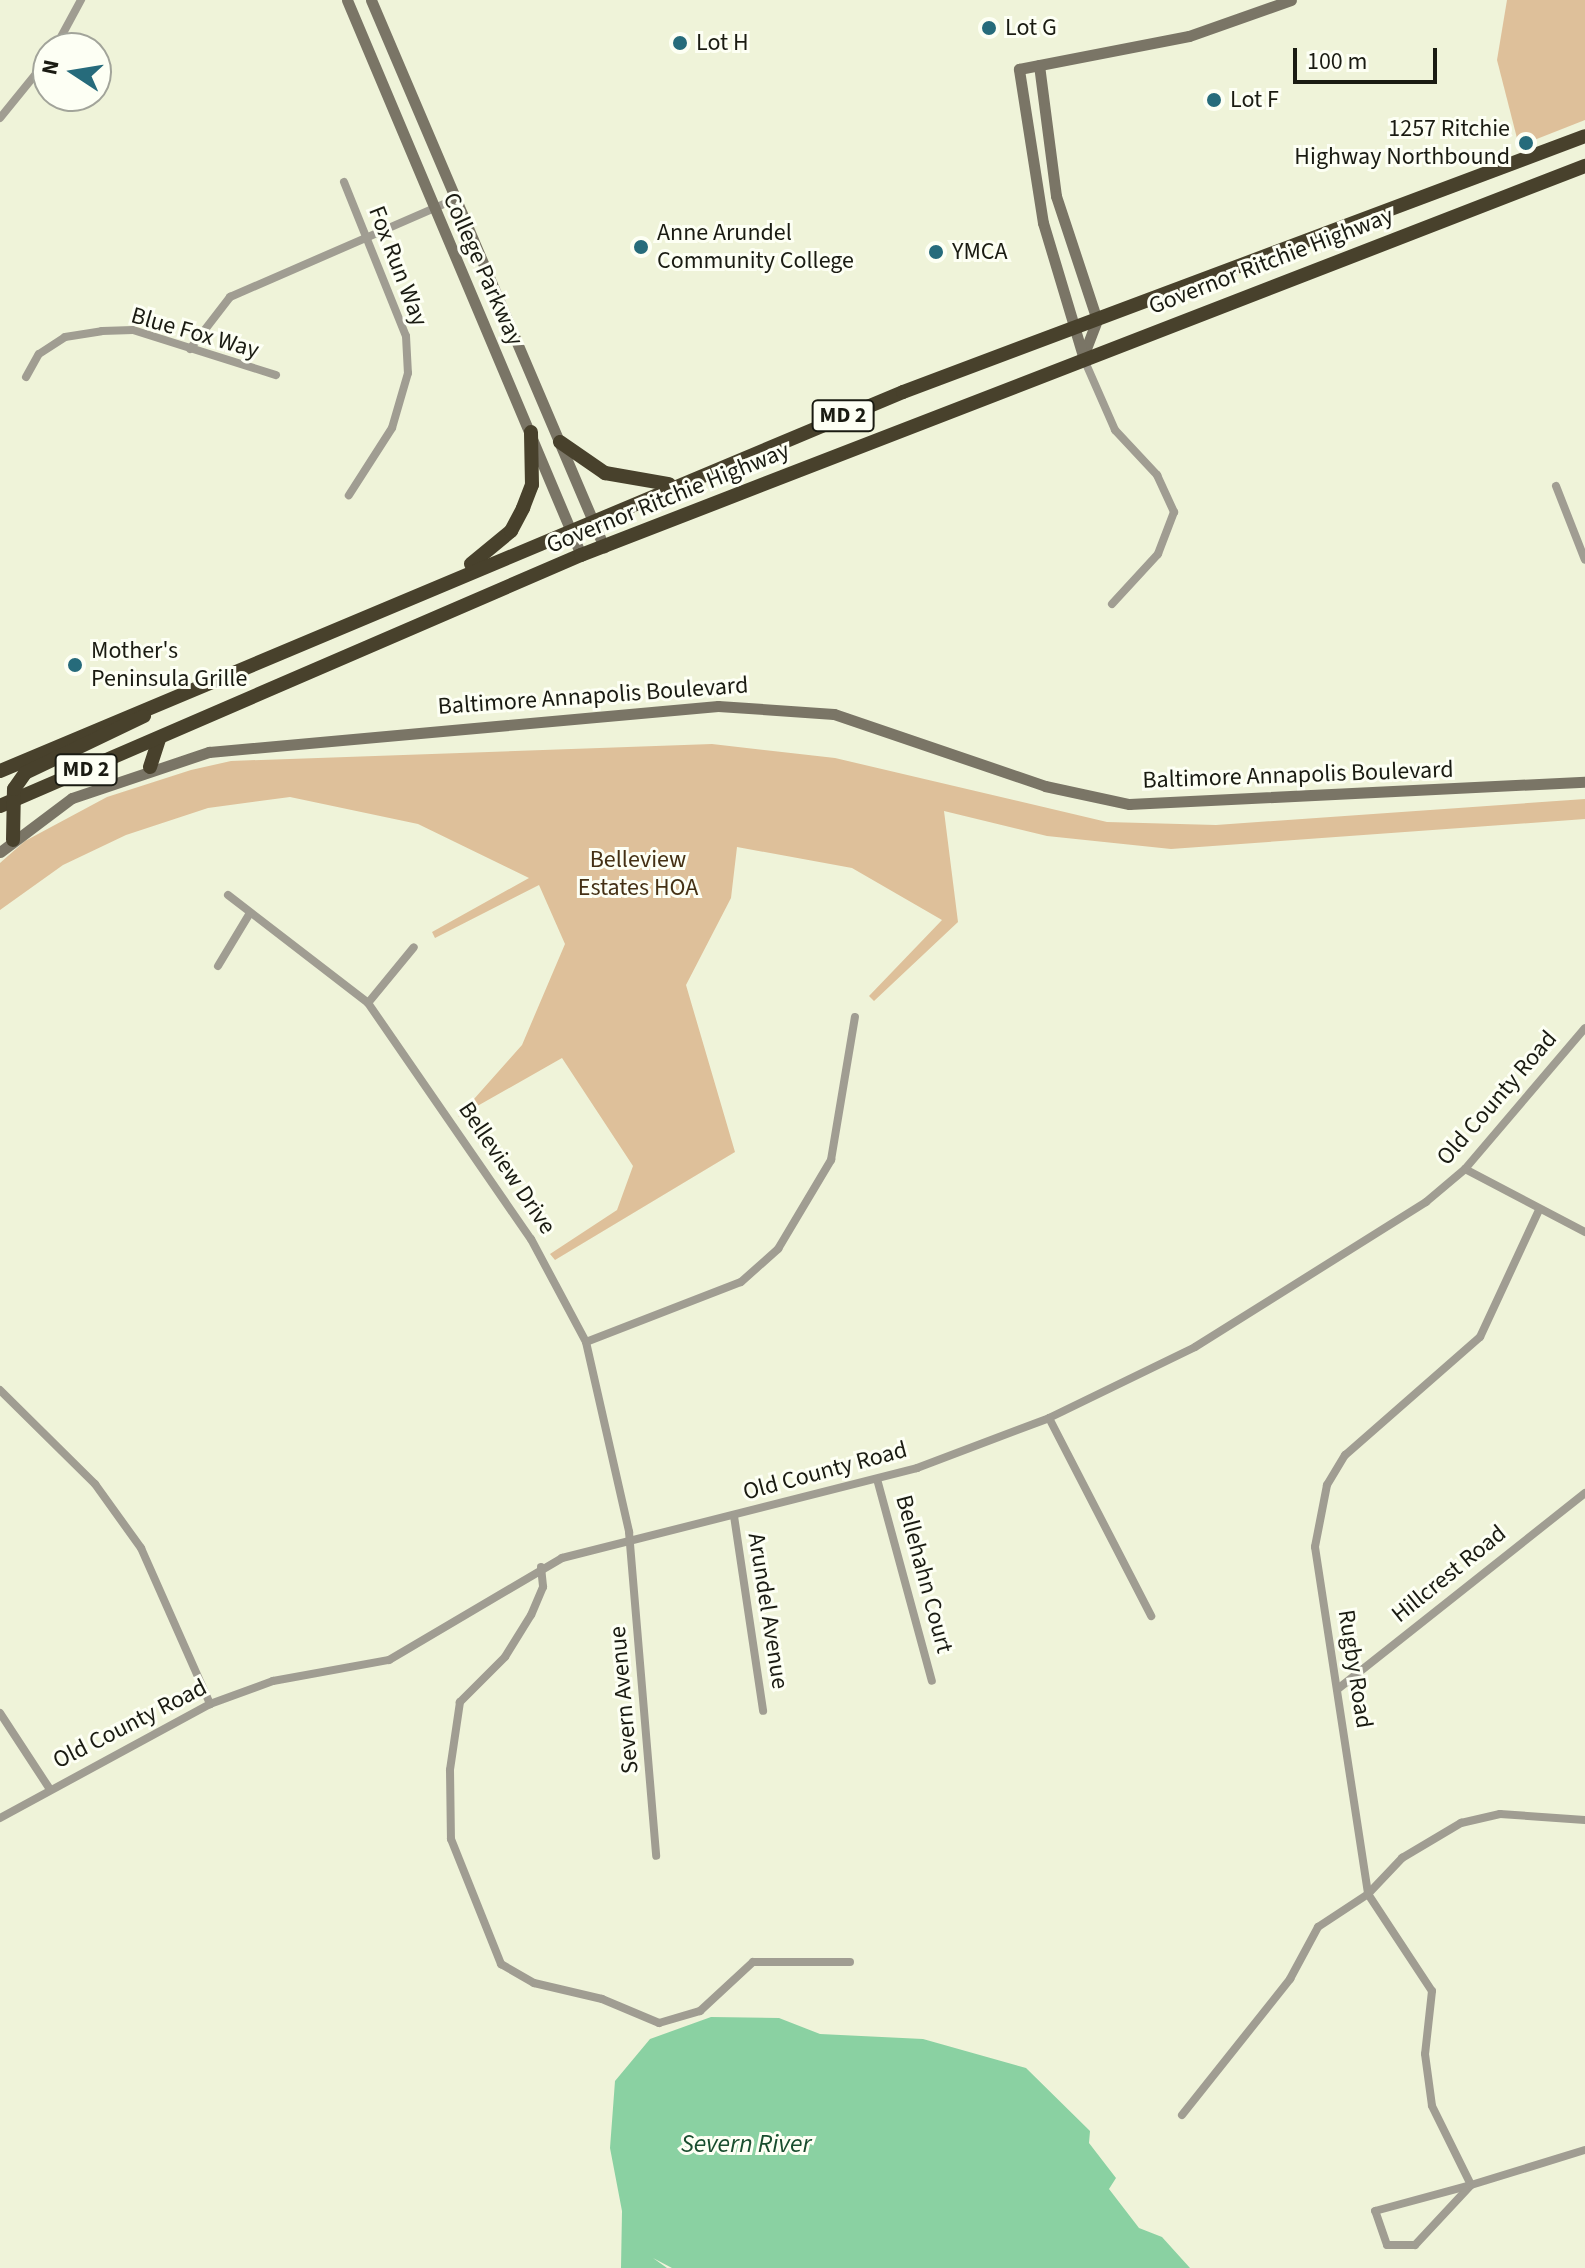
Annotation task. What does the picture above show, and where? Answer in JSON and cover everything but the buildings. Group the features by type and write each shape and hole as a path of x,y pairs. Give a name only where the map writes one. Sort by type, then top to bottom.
{"highway":[{"name":"Governor Ritchie Highway","path":"0,771 592,518 1079,326 1585,136"},
{"name":"Governor Ritchie Highway","path":"6,804 581,555 1083,356 1585,166"},
{"path":"453,578 519,518 532,485 531,432"},
{"path":"560,442 605,473 677,484"},
{"path":"13,840 6,804 25,773 124,731 163,702"},
{"path":"150,767 159,739"}],"street":[{"path":"64,32 81,0"},
{"name":"College Parkway","path":"347,0 432,209 531,432 581,555"},
{"name":"College Parkway","path":"371,0 451,201 604,547"},
{"path":"1112,604 1158,554 1174,512 1157,475 1115,430 1083,356 1079,326 1043,223 1019,69 1189,36 1291,0"},
{"path":"1039,65 1056,196 1097,320 1083,356"},
{"path":"0,118 32,79"},
{"name":"Fox Run Way","path":"344,182 406,336 408,373 392,428 349,495"},
{"path":"190,349 230,297 451,201"},
{"name":"Blue Fox Way","path":"26,377 39,354 65,337 96,331 133,330 276,375"},
{"path":"1556,486 1585,560"},
{"name":"Baltimore Annapolis Boulevard","path":"0,852 72,798 150,767 243,747 761,705 867,723 1045,786 1129,804 1585,782"},
{"name":"Belleview Drive","path":"228,895 368,1003 531,1239 586,1342 628,1540"},
{"path":"218,966 250,913"},
{"path":"368,1003 414,947"},
{"path":"586,1342 741,1282 778,1249 831,1160 855,1017"},
{"name":"Old County Road","path":"0,1818 49,1788 210,1704 273,1681 389,1660 541,1567 628,1540 877,1479 1049,1418 1257,1313 1465,1169 1585,1028"},
{"path":"1465,1169 1585,1232"},
{"name":"Rugby Road","path":"1471,2185 1432,2106 1425,2054 1432,1991 1368,1894 1339,1688 1315,1547 1327,1485 1358,1439 1480,1337 1539,1210"},
{"path":"0,1390 95,1484 141,1548 210,1704"},
{"path":"1049,1418 1151,1616"},
{"name":"Bellehahn Court","path":"877,1479 932,1681"},
{"name":"Hillcrest Road","path":"1339,1688 1585,1493"},
{"name":"Arundel Avenue","path":"734,1516 763,1711"},
{"name":"Severn Avenue","path":"628,1540 656,1856"},
{"path":"541,1567 543,1587 523,1628 460,1702 450,1770 451,1839 501,1964 547,1988 617,2005 659,2023 700,2011 753,1962 850,1962"},
{"path":"0,1713 49,1788"},
{"path":"1182,2115 1290,1979 1318,1927 1368,1894 1402,1858 1461,1823 1527,1813 1585,1820"},
{"path":"1471,2185 1415,2245 1387,2245 1375,2211 1585,2150"}],"green space":[{"path":"1507,0 1585,0 1585,120 1519,146 1497,60"},
{"name":"Belleview Estates HOA","path":"712,744 835,758 1107,822 1216,825 1585,799 1585,819 1171,849 1047,836 944,811 958,922 874,1001 869,996 942,920 852,868 737,847 731,898 686,985 735,1152 555,1260 550,1254 617,1210 633,1166 562,1058 458,1117 522,1045 565,944 539,885 435,938 432,932 529,878 418,824 290,797 208,808 126,835 63,865 0,910 0,863 25,841 107,797 191,770 231,761"}],"water":[{"name":"Severn River","path":"711,2017 779,2018 820,2034 923,2039 1026,2068 1090,2131 1089,2143 1116,2178 1109,2189 1139,2228 1162,2237 1190,2268 672,2268 653,2258 667,2268 621,2268 622,2211 610,2148 615,2081 650,2039"}],"place":[{"name":"Lot G","path":"989,28"},
{"name":"Lot H","path":"680,43"},
{"name":"Lot F","path":"1214,100"},
{"name":"1257 Ritchie Highway Northbound","path":"1526,143"},
{"name":"Anne Arundel Community College","path":"641,247"},
{"name":"YMCA","path":"936,252"},
{"name":"Mother's Peninsula Grille","path":"75,665"}]}
